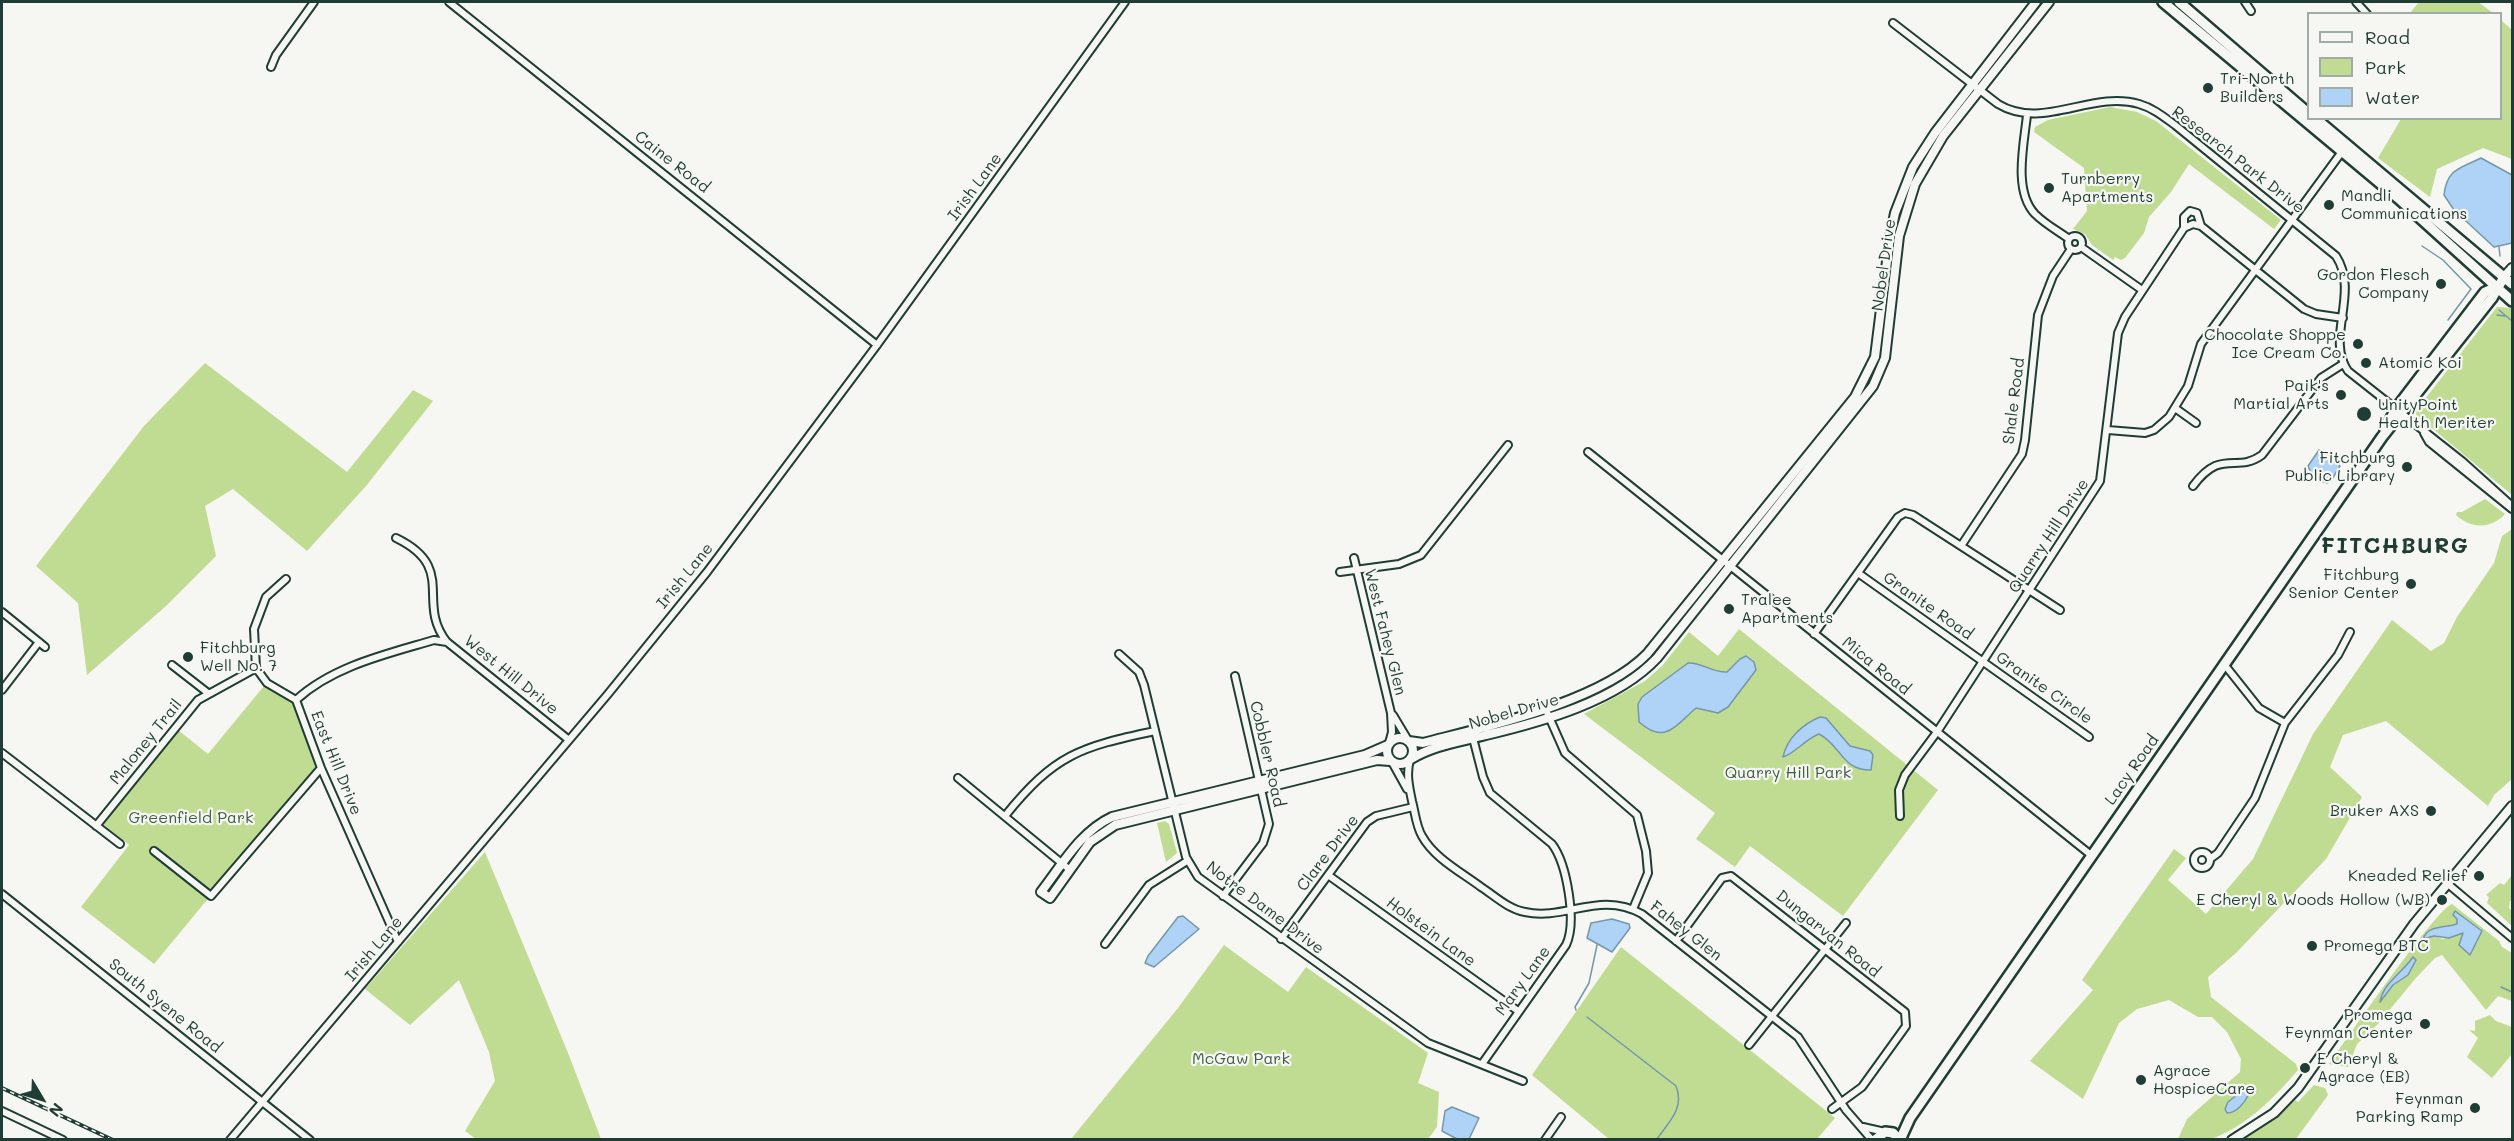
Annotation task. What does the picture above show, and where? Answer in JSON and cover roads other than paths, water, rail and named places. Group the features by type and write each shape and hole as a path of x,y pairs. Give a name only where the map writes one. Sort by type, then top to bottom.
{"main road":[{"path":"2163,2 2341,153 2398,198 2512,301"},
{"path":"2179,2 2307,112"},
{"path":"2317,120 2512,284"},
{"name":"Lacy Road","path":"1899,1140 1908,1120 2398,412 2485,292 2496,287 2504,277"},
{"name":"Lacy Road","path":"1873,1140 1908,1120"},
{"path":"1888,1132 1899,1140"}],"street":[{"path":"271,67 276,55 314,2"},
{"name":"Caine Road","path":"449,2 877,345"},
{"name":"Irish Lane","path":"230,1140 569,740 707,572 877,345 1125,2"},
{"name":"Nobel Drive","path":"1726,564 1644,657 1619,677 1546,710 1423,743 1399,738 1365,755 1112,817 1093,827 1041,892 1050,898 1090,842 1115,825 1312,778 1377,760 1391,761 1400,765 1434,747 1549,719 1618,688 1651,664 1855,397 1868,375 1877,344 1895,213 1913,167 1929,140 2036,2"},
{"name":"Nobel Drive","path":"1774,504 1864,399 1877,377 1887,345 1899,236 1916,183 1943,136 2049,2"},
{"path":"2245,2 2251,11"},
{"path":"1893,23 2006,109 2027,115 2023,180 2025,199 2035,214 2069,239"},
{"name":"Research Park Drive","path":"2027,115 2108,101 2131,102 2149,108 2175,126 2329,250 2341,265 2346,289 2340,347 2343,364"},
{"path":"2108,430 2145,433 2163,424 2188,386 2200,344 2341,153"},
{"name":"Quarry Hill Drive","path":"1900,816 1899,790 1905,775 1937,732 2100,482 2118,333 2124,317 2184,228 2184,216 2190,211 2197,213 2201,226"},
{"path":"2184,228 2193,224 2201,226 2304,309 2316,314 2343,318"},
{"path":"2069,239 2073,236 2080,238 2081,247"},
{"path":"2069,239 2068,245 2071,249 2081,247 2142,290"},
{"name":"Shale Road","path":"1961,546 2022,454 2038,315 2053,276 2071,249"},
{"name":"Lacy Road","path":"2504,277 2512,268"},
{"path":"2193,486 2210,467 2257,458 2262,454 2321,378 2343,364 2352,375 2424,433 2429,442 2512,507"},
{"path":"2175,408 2196,423"},
{"path":"1340,572 1399,564 1421,555 1508,445"},
{"name":"Mica Road","path":"1588,452 2091,855"},
{"path":"1814,634 1898,517 1905,513 1913,515 2060,610"},
{"name":"West Hill Drive","path":"396,538 419,551 429,564 437,621 447,642 569,740"},
{"name":"West Fahey Glen","path":"1353,558 1391,713"},
{"name":"Granite Road","path":"1858,573 1983,661"},
{"path":"256,668 254,630 266,597 286,579"},
{"path":"2,612 45,647"},
{"path":"2210,859 2218,853 2255,798 2285,723 2338,654 2349,632"},
{"path":"296,700 319,682 342,671 434,640 447,642"},
{"path":"2,690 39,642"},
{"name":"Notre Dame Drive","path":"1119,654 1142,678 1187,861 1198,877 1428,1043 1523,1081"},
{"path":"1644,657 1651,664"},
{"name":"Granite Circle","path":"1983,661 2090,737"},
{"path":"2224,664 2259,708 2285,723"},
{"path":"172,665 208,693"},
{"name":"Maloney Trail","path":"96,826 188,710 208,693 256,668"},
{"name":"East Hill Drive","path":"256,668 267,683 296,700 321,768 398,942"},
{"name":"Cobbler Road","path":"1223,896 1266,838 1269,820 1235,676"},
{"path":"1546,710 1565,753 1637,815 1646,851 1648,873 1633,909"},
{"name":"Fahey Glen","path":"1391,713 1413,747 1408,770 1410,795 1422,836 1439,856 1513,909 1534,914 1609,904 1633,909 1772,1015 1808,1048 1841,1102 1873,1140"},
{"name":"Fahey Glen","path":"1391,713 1392,732 1386,751 1410,795"},
{"path":"1005,816 1029,787 1066,756 1102,742 1155,731"},
{"name":"Mary Lane","path":"1473,738 1483,777 1490,792 1555,849 1561,860 1572,926 1566,945 1482,1064"},
{"path":"2,753 120,844"},
{"path":"154,851 211,896 321,768"},
{"path":"1310,768 1312,778"},
{"path":"958,778 1070,870"},
{"path":"2232,1140 2274,1113 2298,1088 2410,929 2512,806"},
{"name":"Clare Drive","path":"1281,939 1371,819 1413,807"},
{"path":"1112,817 1115,825"},
{"path":"1105,944 1149,885 1187,861"},
{"name":"Holstein Lane","path":"1328,874 1518,1011"},
{"name":"Dungarvan Road","path":"1676,941 1716,886 1727,876 1737,878 1905,1012 1906,1026 1862,1087 1841,1102"},
{"path":"2448,884 2512,938"},
{"name":"South Syene Road","path":"2,894 310,1140"},
{"path":"1749,1045 1846,922"},
{"path":"1832,1109 1841,1102"},
{"path":"2,1110 63,1140"},
{"path":"1545,1140 1561,1117"},
{"path":"1863,1127 1888,1132"}],"water":[{"path":"2481,158 2512,175 2512,243 2494,247 2454,210 2444,195 2448,180 2455,171"},
{"path":"2319,450 2327,451 2340,466 2331,481 2327,483 2313,478 2308,466"},
{"path":"1746,656 1754,662 1756,670 1728,707 1718,713 1696,708 1676,726 1663,732 1648,729 1639,722 1638,704 1642,697 1688,663 1727,672"},
{"path":"1820,717 1826,718 1850,746 1870,751 1873,755 1871,770 1861,769 1847,762 1827,739 1819,734 1783,757 1788,744 1797,732"},
{"path":"2455,911 2482,931 2470,955 2459,945 2463,933 2449,938 2434,936 2423,939 2425,934 2433,929 2457,924 2457,919 2453,915"},
{"path":"1183,916 1199,929 1154,967 1145,963 1178,917"},
{"path":"1612,919 1629,924 1630,928 1612,952 1587,938 1591,923"},
{"path":"2413,957 2416,960 2408,975 2393,985 2380,1002 2389,983"},
{"path":"2247,1087 2249,1094 2243,1104 2227,1113 2225,1109 2228,1102"},
{"path":"1452,1107 1479,1118 1469,1139 1457,1139 1442,1131 1445,1111"}],"waterway":[{"path":"2422,246 2443,260 2471,289 2448,320"},
{"path":"2499,247 2500,256"},
{"path":"2499,310 2512,321"},
{"path":"2497,315 2505,316"},
{"path":"1576,1010 1575,1007 1589,983 1597,945"},
{"path":"2501,987 2512,992"},
{"path":"1587,1017 1676,1086 1677,1108 1656,1140"}],"railway":[{"path":"2,1088 113,1140"}],"place":[{"name":"Tri-North Builders","path":"2208,88"},
{"name":"Turnberry Apartments","path":"2049,188"},
{"name":"Mandli Communications","path":"2329,205"},
{"name":"Gordon Flesch Company","path":"2441,284"},
{"name":"Chocolate Shoppe Ice Cream Co.","path":"2358,344"},
{"name":"Atomic Koi","path":"2366,363"},
{"name":"Paik's Martial Arts","path":"2341,395"},
{"name":"UnityPoint Health Meriter","path":"2364,414"},
{"name":"Fitchburg Public Library","path":"2407,467"},
{"name":"Fitchburg Senior Center","path":"2411,584"},
{"name":"Tralee Apartments","path":"1729,609"},
{"name":"Fitchburg Well No. 7","path":"188,657"},
{"name":"Bruker AXS","path":"2431,811"},
{"name":"Kneaded Relief","path":"2479,876"},
{"name":"E Cheryl & Woods Hollow (WB)","path":"2442,900"},
{"name":"Promega BTC","path":"2312,946"},
{"name":"Promega Feynman Center","path":"2425,1024"},
{"name":"E Cheryl & Agrace (EB)","path":"2305,1068"},
{"name":"Agrace HospiceCare","path":"2141,1080"},
{"name":"Feynman Parking Ramp","path":"2475,1108"}],"district":[{"name":"FITCHBURG","path":"2395,546"}],"park label":[{"name":"Quarry Hill Park","path":"1788,773"},
{"name":"Greenfield Park","path":"191,818"},
{"name":"McGaw Park","path":"1241,1059"}]}
